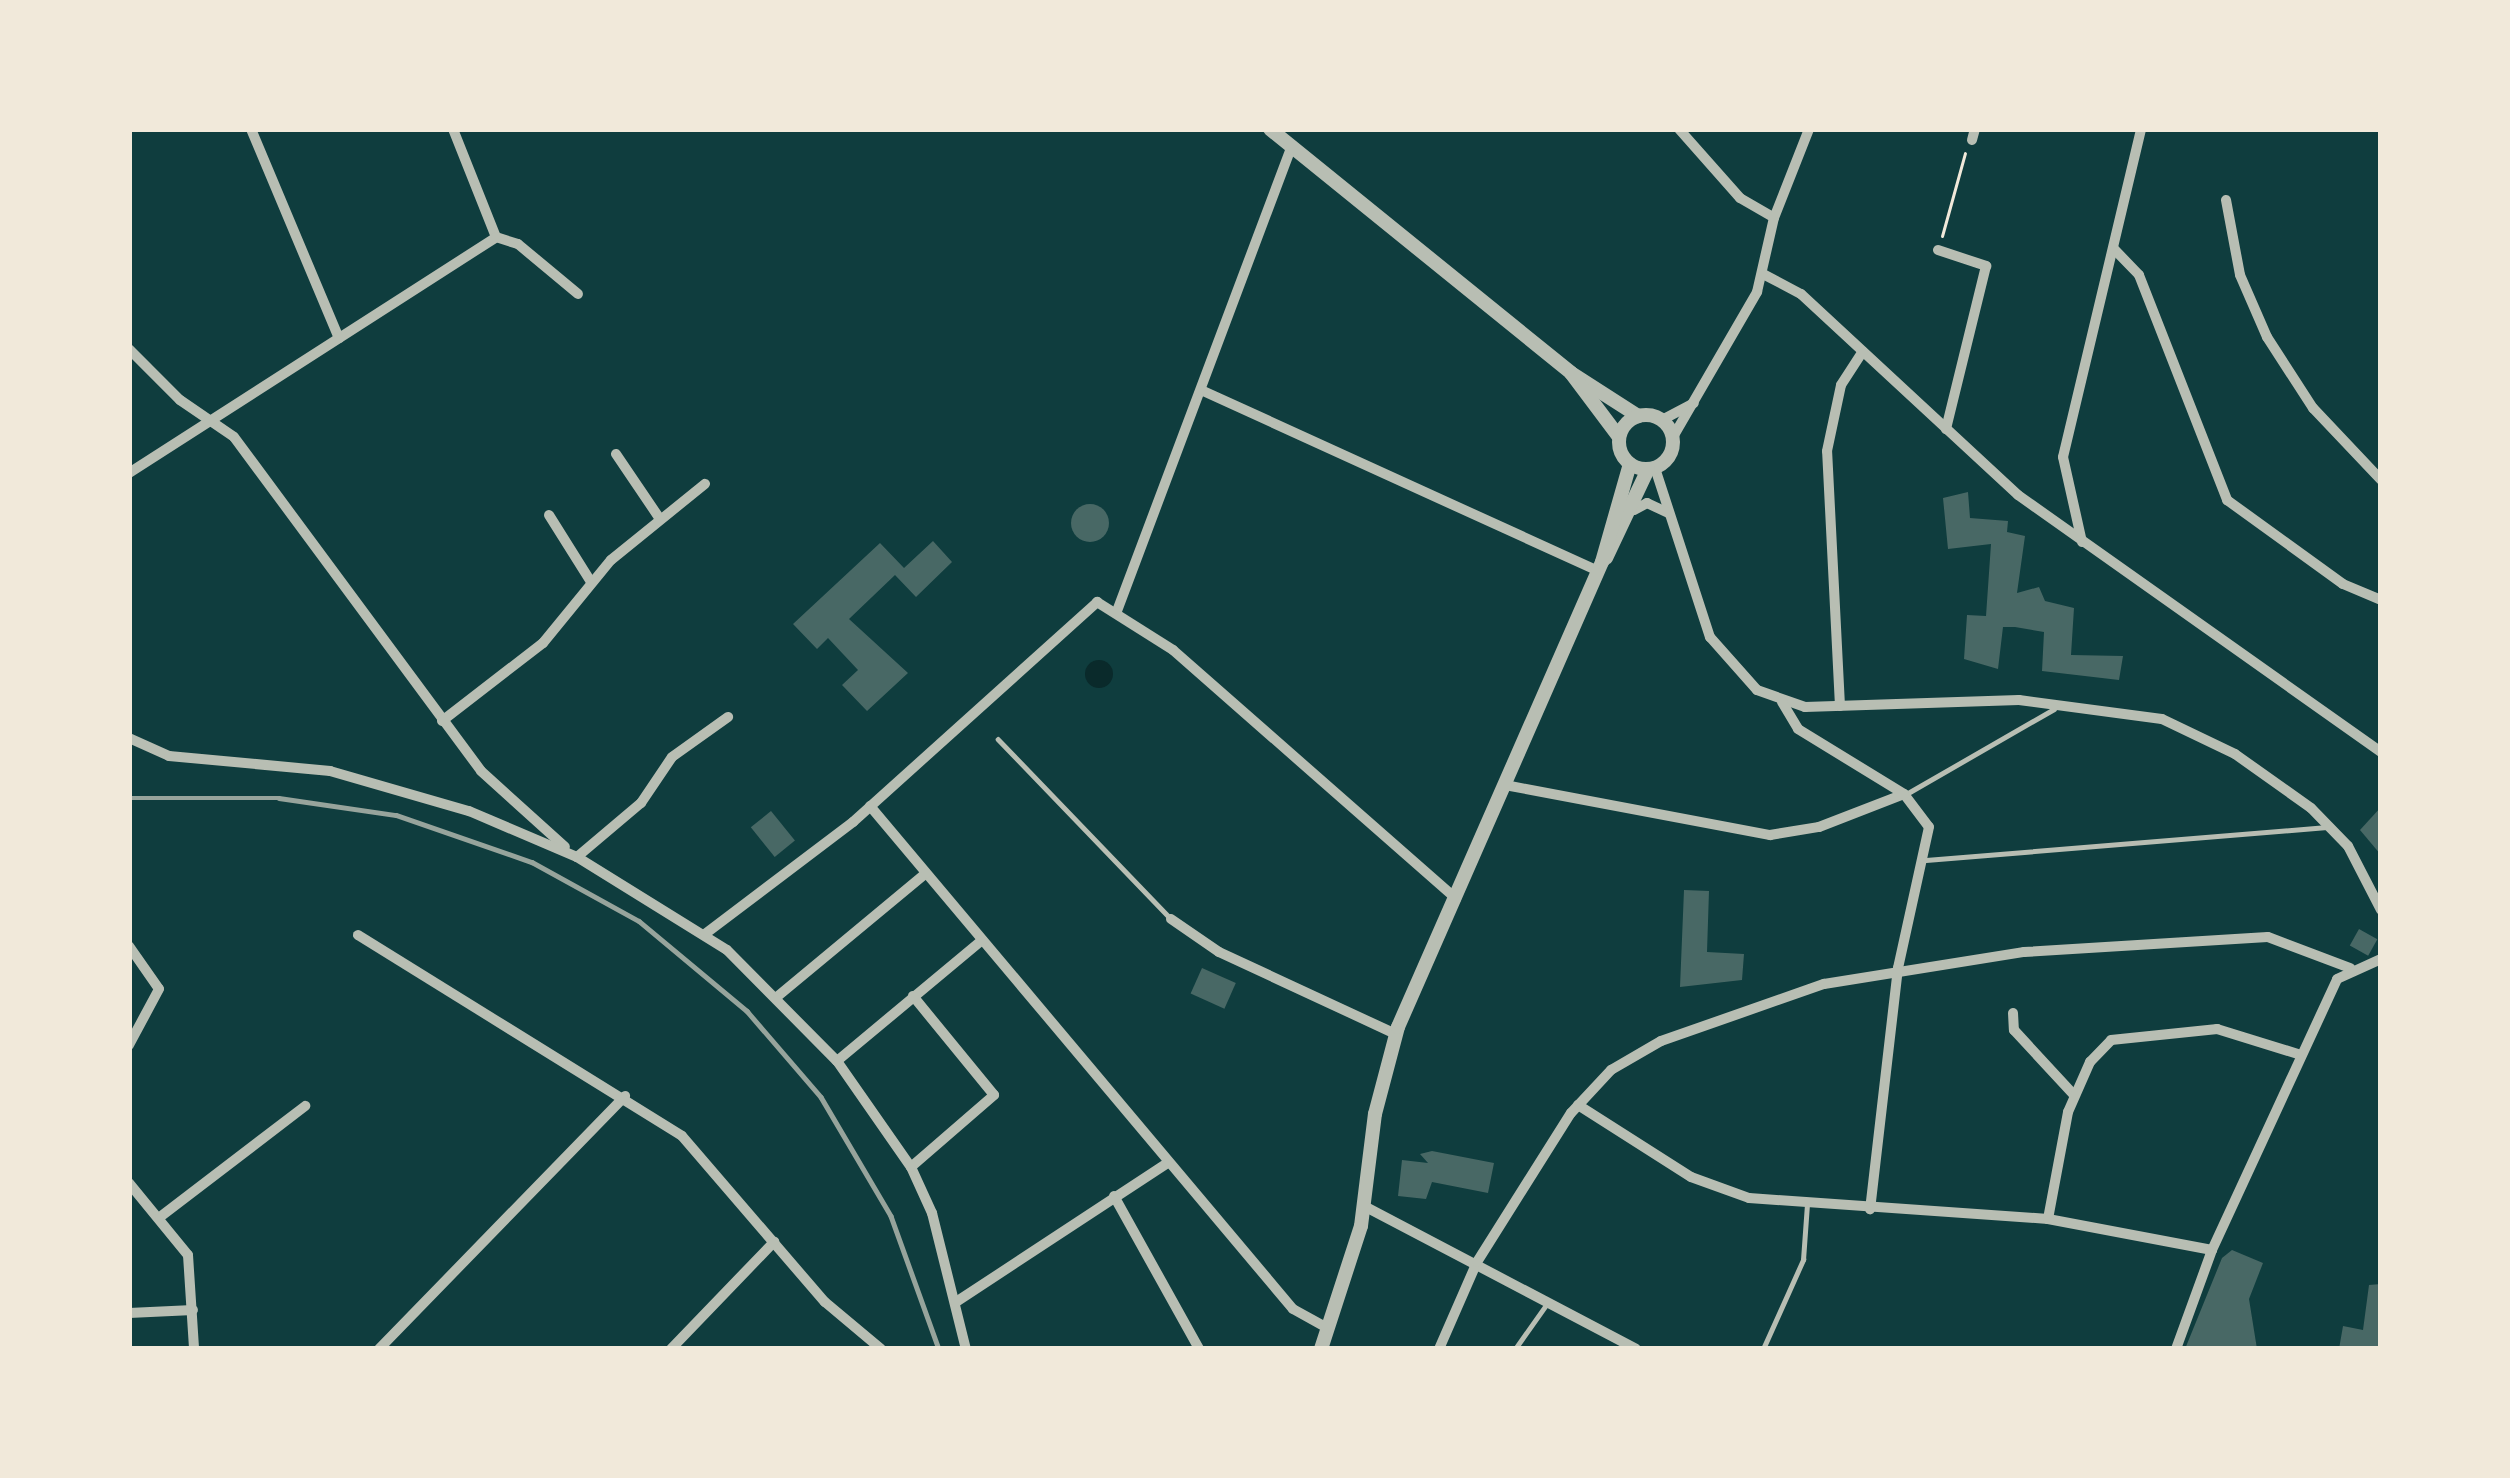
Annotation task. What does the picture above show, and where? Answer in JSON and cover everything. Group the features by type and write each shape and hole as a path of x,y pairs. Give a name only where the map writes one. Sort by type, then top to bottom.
{"street":[{"path":"251,129 339,338"},
{"path":"453,129 496,237"},
{"path":"1270,129 1570,373 1638,416 1662,420 1696,401"},
{"path":"1678,129 1740,198 1774,218"},
{"path":"1321,1349 1364,1206 1375,1114 1396,1034 1600,567 1652,468 1671,452 1672,437 1696,401 1762,274 1774,218 1809,129"},
{"path":"2083,545 2063,457 2141,129"},
{"path":"1117,611 1291,147"},
{"path":"2226,200 2240,274 2267,338 2312,408 2381,480"},
{"path":"129,473 496,237"},
{"path":"496,237 518,244 578,294"},
{"path":"2114,249 2139,275 2227,500 2344,584 2381,601"},
{"path":"1938,250 1986,266 1946,429"},
{"path":"1762,274 1802,294 1946,429 2083,545 2381,752"},
{"path":"129,349 180,400 214,420 442,721 512,804 578,857 704,934 778,996 837,1061 911,1166 956,1302 966,1349"},
{"path":"1840,706 1827,451 1841,385 1863,351"},
{"path":"1570,373 1619,437 1630,464 1600,567"},
{"path":"1202,390 1600,567"},
{"path":"1619,437 1638,416"},
{"path":"1662,420 1672,437"},
{"path":"616,454 660,519"},
{"path":"1630,464 1652,468"},
{"path":"1652,468 1716,648 1748,683 1782,702 1840,706 2064,703 2162,719 2210,739 2330,827 2362,868 2381,909"},
{"path":"442,721 543,643 591,582 705,484"},
{"path":"1634,510 1651,503 1672,518"},
{"path":"549,515 591,582"},
{"path":"704,934 870,806 1091,602 1117,611 1173,650 1456,898"},
{"path":"1782,702 1807,737 1904,794 1926,814 1926,860 1898,968 1870,1209"},
{"path":"578,857 641,803 672,757 728,717"},
{"path":"129,738 169,756 289,764 398,788 578,857"},
{"path":"1505,785 1770,835 1819,826 1904,794"},
{"path":"870,806 1299,1316 1327,1328"},
{"path":"778,996 926,873"},
{"path":"1172,920 1220,952 1396,1034"},
{"path":"358,935 626,1096 692,1145 825,1302 881,1349"},
{"path":"1439,1349 1477,1262 1578,1105 1622,1061 1760,1002 1898,968 2256,937 2294,942 2350,968"},
{"path":"837,1061 982,940"},
{"path":"129,946 159,989 129,1045"},
{"path":"2176,1349 2212,1250 2337,979 2350,968 2381,959"},
{"path":"911,1166 994,1095 914,996"},
{"path":"2013,1013 2014,1030 2074,1095"},
{"path":"2048,1219 2074,1095 2094,1056 2128,1034 2227,1030 2301,1055"},
{"path":"379,1349 626,1096"},
{"path":"1578,1105 1703,1184 1808,1204 2048,1219 2212,1250"},
{"path":"160,1217 305,1106"},
{"path":"956,1302 1168,1163"},
{"path":"129,1183 188,1256 194,1349"},
{"path":"1114,1196 1198,1349"},
{"path":"1364,1206 1636,1349"},
{"path":"671,1349 774,1242"},
{"path":"129,1312 194,1310"}],"lane":[{"path":"1904,794 2064,703"},
{"path":"998,740 1172,920"},
{"path":"1926,860 2330,827"},
{"path":"1763,1349 1803,1260 1808,1204"},
{"path":"1515,1349 1548,1301"}],"path":[{"path":"1938,250 1973,135"}],"water":[{"path":"1099,660 1109,664 1113,674 1109,684 1099,688 1089,684 1085,674 1089,664"}],"building":[{"path":"1968,492 1970,518 2008,521 2007,532 2025,536 2017,593 2039,587 2045,601 2074,608 2071,655 2123,656 2119,680 2042,671 2044,632 2015,627 2003,627 1998,669 1964,659 1967,615 1986,616 1991,544 1948,549 1943,498"},
{"path":"1090,504 1103,510 1109,523 1103,536 1090,542 1077,536 1071,523 1077,510"},
{"path":"933,541 952,562 916,597 895,575 849,619 908,673 867,711 842,685 858,670 828,638 817,649 793,624 880,543 904,568"},
{"path":"2381,807 2381,855 2360,830"},
{"path":"771,811 795,841 775,857 751,827"},
{"path":"1684,890 1709,891 1707,952 1744,954 1742,980 1680,987"},
{"path":"2359,929 2377,939 2368,956 2350,946"},
{"path":"1202,968 1236,983 1224,1009 1191,994"},
{"path":"1432,1151 1494,1163 1488,1193 1432,1182 1426,1199 1398,1196 1402,1160 1428,1163 1420,1154"},
{"path":"2232,1250 2263,1263 2249,1299 2257,1349 2185,1349 2222,1258"},
{"path":"2381,1284 2381,1349 2339,1349 2343,1326 2363,1330 2369,1285"}],"railway":[{"path":"129,798 279,798 396,815 532,862 639,921 747,1011 821,1097 891,1216 939,1349"}]}
